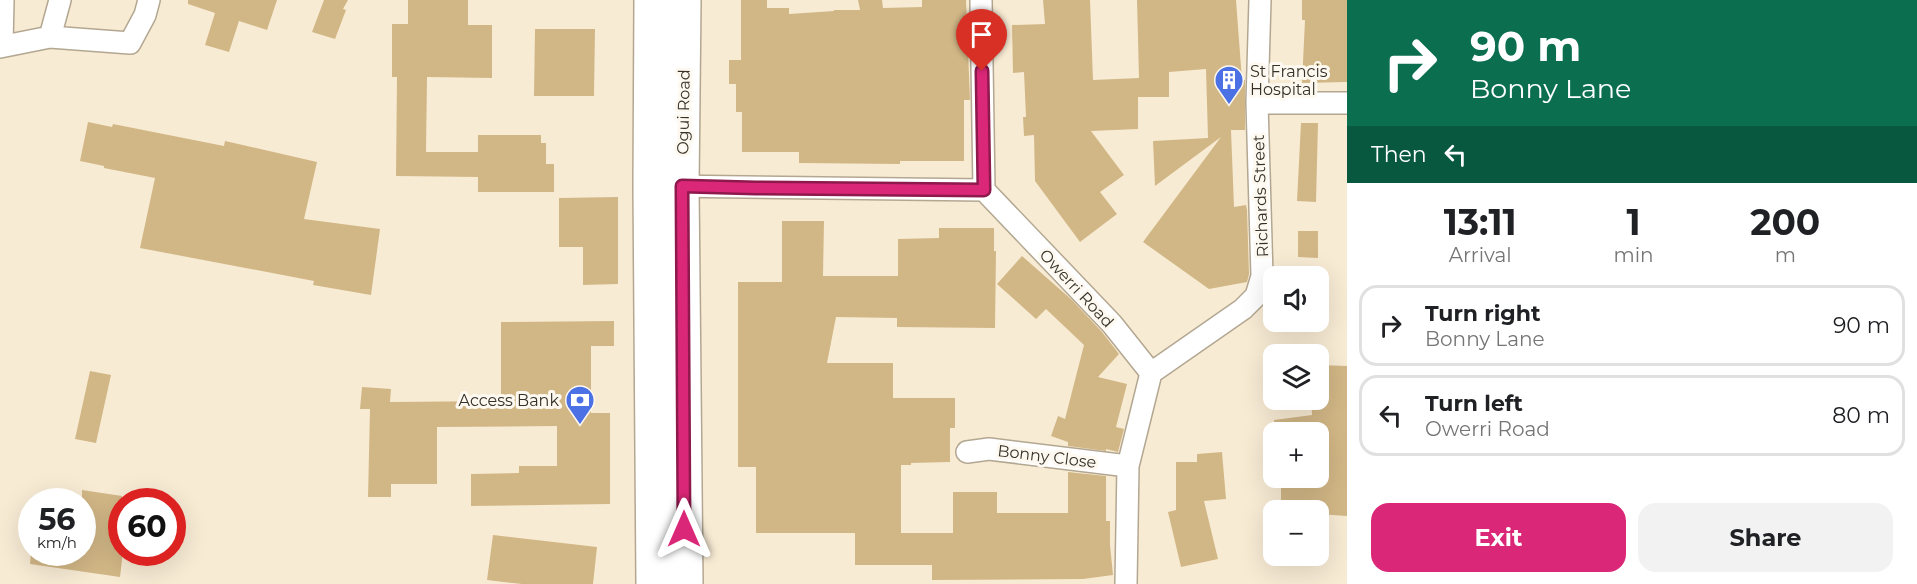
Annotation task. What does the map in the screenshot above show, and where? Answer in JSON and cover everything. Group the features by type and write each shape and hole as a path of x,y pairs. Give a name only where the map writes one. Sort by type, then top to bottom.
{"main road":[{"name":"Ogui Road","path":"651,0 653,584"},
{"name":"Ogui Road","path":"684,0 682,186 685,568"},
{"path":"685,568 696,572 706,584"}],"street":[{"path":"3,0 1,46 50,37 130,43 147,8"},
{"path":"50,37 60,0"},
{"path":"650,187 984,190 981,0"},
{"name":"Richards Street","path":"1151,373 1243,309 1256,296 1262,276 1257,103 1260,0"},
{"path":"1257,103 1347,103"},
{"name":"Owerri Road","path":"984,190 1112,324 1151,373"},
{"path":"1126,584 1128,466 1151,373"},
{"name":"Bonny Close","path":"967,452 989,449 1128,466"}],"building":[{"path":"188,0 277,0 267,30 239,21 229,52 205,45 215,13 188,4"},
{"path":"324,0 348,0 343,9 346,10 335,39 312,32"},
{"path":"408,0 468,0 468,25 492,25 492,78 427,77 426,152 478,152 478,135 541,135 541,143 546,143 546,164 554,164 554,192 478,192 478,177 396,176 397,77 392,77 392,24 408,24"},
{"path":"741,0 767,0 767,8 789,8 789,14 860,10 858,0 882,0 883,8 922,7 922,0 966,0 970,100 964,100 964,161 900,161 900,164 799,163 799,152 742,152 742,112 736,112 736,84 729,84 729,60 741,60"},
{"path":"1043,0 1090,0 1093,80 1139,78 1137,0 1236,0 1242,80 1245,80 1245,130 1231,130 1234,207 1246,205 1247,210 1249,274 1247,282 1209,289 1143,242 1221,137 1155,186 1153,141 1208,138 1206,69 1169,72 1169,97 1138,97 1138,129 1091,131 1124,175 1100,192 1117,214 1080,242 1035,181 1034,135 1024,136 1023,117 1026,117 1024,72 1013,73 1012,25 1045,24"},
{"path":"1302,0 1347,0 1347,82 1302,83 1305,20 1302,20"},
{"path":"535,29 595,29 594,96 534,96"},
{"path":"88,122 112,127 113,124 224,146 225,141 317,162 304,219 380,229 371,295 313,285 314,281 140,248 155,178 80,161"},
{"path":"1301,123 1318,123 1316,202 1297,201"},
{"path":"618,197 618,284 583,285 583,247 559,247 559,198"},
{"path":"782,221 824,221 823,276 898,276 898,239 939,238 939,228 994,228 995,328 897,327 897,318 836,317 827,363 893,363 893,398 955,398 955,428 950,428 950,462 901,465 901,533 953,533 953,492 997,492 997,513 1068,513 1068,472 1106,476 1106,521 1110,521 1113,575 1083,579 932,580 932,565 855,565 855,533 756,533 756,467 738,467 738,282 782,282"},
{"path":"1298,231 1318,231 1318,258 1298,257"},
{"path":"1022,256 1072,300 1119,354 1098,377 1127,384 1116,427 1124,429 1118,452 1068,446 1068,442 1051,436 1058,416 1065,419 1084,345 1046,309 1036,319 997,284"},
{"path":"614,321 614,346 591,346 591,413 610,413 610,504 471,506 471,474 519,473 519,466 557,466 557,426 437,427 437,484 391,484 391,497 368,497 370,409 360,409 362,387 391,389 390,402 501,401 501,322"},
{"path":"1329,365 1347,366 1347,516 1329,515 1329,500 1281,500 1281,488 1329,488 1329,422 1274,422 1274,420 1312,415 1312,410 1329,410"},
{"path":"90,371 111,375 96,443 75,439"},
{"path":"1222,452 1226,499 1204,501 1218,559 1181,567 1168,512 1176,510 1176,462 1197,462 1197,454"},
{"path":"96,492 108,494 108,566 121,566 120,577 44,566 96,566"},
{"path":"493,535 597,547 593,584 522,584 487,580"}],"place":[{"name":"St Francis Hospital","path":"1229,106"},
{"name":"Access Bank","path":"580,426"}],"route":[{"path":"684,529 682,186 984,190 982,71"}]}
